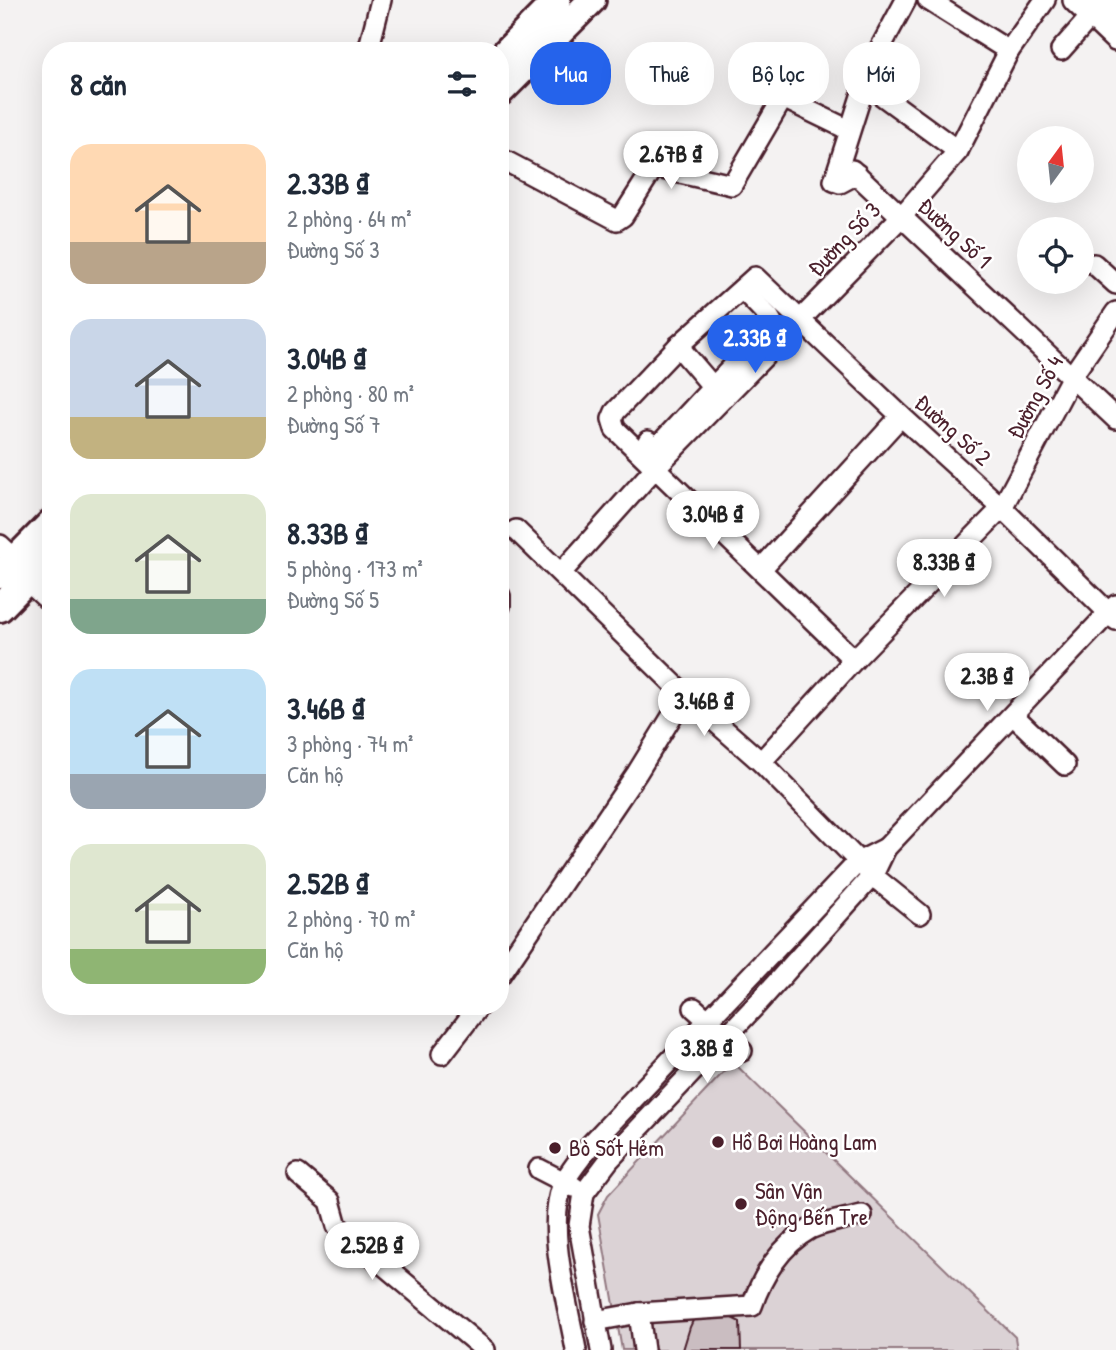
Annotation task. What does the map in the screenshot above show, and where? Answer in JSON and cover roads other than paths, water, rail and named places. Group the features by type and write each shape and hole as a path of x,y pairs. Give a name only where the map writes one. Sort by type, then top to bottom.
{"highway":[{"path":"509,49 557,0"},
{"path":"509,83 592,0"},
{"path":"0,608 11,565 42,532"},
{"path":"11,565 42,558"}],"main road":[{"path":"1096,3 1116,11"},
{"path":"1096,3 1116,39"}],"street":[{"path":"370,42 381,0"},
{"path":"883,42 906,0"},
{"path":"928,0 1009,51"},
{"name":"Đường Số 3","path":"561,573 654,468 902,216 958,151 1009,51 1045,0"},
{"path":"1061,50 1096,3"},
{"path":"509,163 617,220 623,216 654,167 732,185 783,98 849,130 858,105"},
{"path":"895,105 958,151"},
{"name":"Đường Số 1","path":"849,130 834,181 840,183 854,172 1116,419"},
{"path":"1094,264 1116,284"},
{"path":"648,441 654,446 659,445 771,327 772,321 749,283 678,346 615,412 612,419 615,429 654,468 854,660"},
{"name":"Đường Số 2","path":"749,283 800,319 1114,613"},
{"name":"Đường Số 4","path":"761,762 854,660 1002,508 1072,376 1116,312"},
{"path":"678,346 713,387"},
{"path":"761,569 901,416"},
{"path":"516,530 685,695 761,762 866,868 920,914"},
{"path":"11,565 42,594"},
{"path":"576,1350 555,1231 557,1203 564,1182 591,1144 709,1021 887,848 1114,613"},
{"path":"509,962 685,695"},
{"path":"1013,715 1065,765"},
{"path":"601,1350 579,1226 584,1193 609,1160 726,1037 866,868"},
{"path":"694,1008 742,1051"},
{"path":"442,1054 472,1015"},
{"path":"539,1169 584,1193"},
{"path":"298,1174 330,1201 337,1226 485,1350"},
{"path":"595,1321 639,1313 751,1306 776,1257 810,1229 862,1214"},
{"path":"639,1313 644,1350"}],"place":[{"name":"Hồ Bơi Hoàng Lam","path":"718,1142"},
{"name":"Bò Sốt Hẻm","path":"555,1148"},
{"name":"Sân Vận Động Bến Tre","path":"741,1204"}]}
